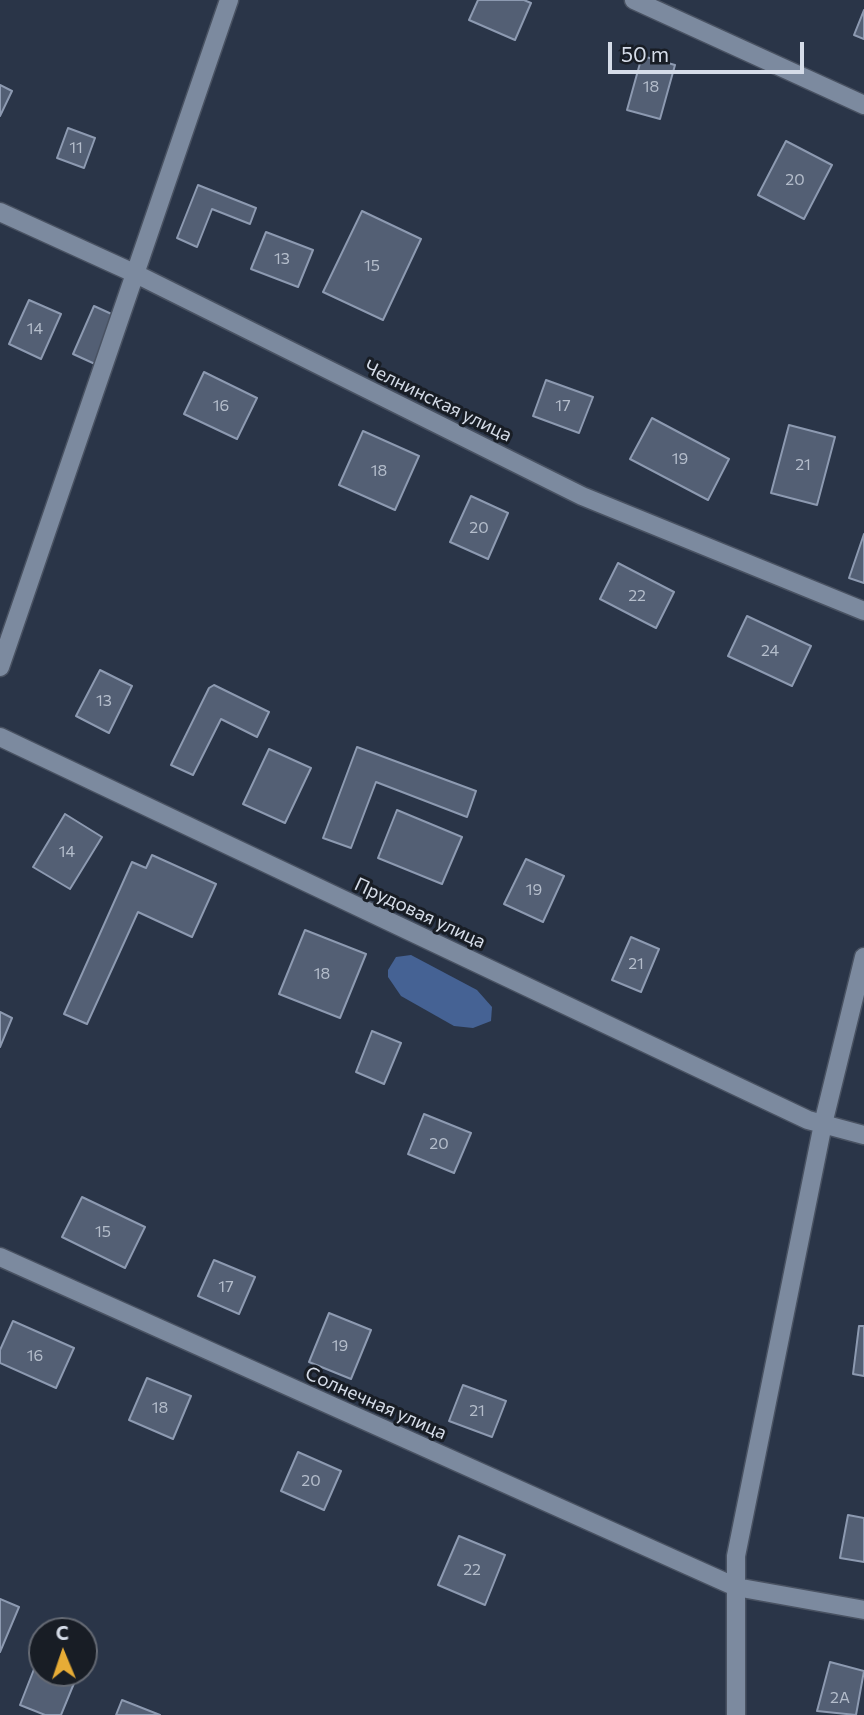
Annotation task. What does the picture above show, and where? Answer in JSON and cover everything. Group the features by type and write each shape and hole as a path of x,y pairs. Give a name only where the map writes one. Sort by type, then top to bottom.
{"street":[{"path":"0,667 229,0"},
{"path":"634,0 864,106"},
{"name":"Челнинская улица","path":"0,212 136,274 582,496 864,611"},
{"name":"Прудовая улица","path":"0,737 808,1119 864,1135"},
{"path":"736,1715 736,1556 823,1124 864,957"},
{"name":"Солнечная улица","path":"0,1257 736,1587 864,1610"}],"shaded area":[{"path":"411,955 477,990 492,1007 491,1021 473,1028 454,1026 401,996 388,977 388,970 396,957"}],"building":[{"path":"478,0 524,0 531,3 515,40 469,20"},
{"path":"864,10 864,39 854,35"},
{"path":"642,56 675,65 660,119 627,110"},
{"path":"0,85 12,91 0,116"},
{"path":"68,128 95,138 84,168 57,158"},
{"path":"786,141 832,165 804,219 758,195"},
{"path":"198,185 256,208 250,224 212,209 197,247 177,238"},
{"path":"362,211 421,239 383,320 323,292"},
{"path":"266,232 313,250 298,287 251,269"},
{"path":"29,300 61,314 41,359 9,344"},
{"path":"94,306 116,316 95,364 73,354"},
{"path":"204,372 257,398 237,439 184,414"},
{"path":"546,380 593,397 579,433 533,416"},
{"path":"652,418 729,459 708,500 630,459"},
{"path":"789,425 835,437 817,505 771,493"},
{"path":"363,431 419,456 395,510 339,485"},
{"path":"471,496 508,513 488,559 450,542"},
{"path":"864,534 864,583 849,578"},
{"path":"618,563 674,592 656,628 600,599"},
{"path":"747,616 811,646 792,686 728,656"},
{"path":"100,670 132,686 109,733 76,716"},
{"path":"214,685 269,712 257,737 221,719 193,775 171,765 209,688"},
{"path":"357,747 476,791 467,817 376,782 351,848 323,838"},
{"path":"269,749 311,768 285,823 243,804"},
{"path":"397,810 462,837 442,884 378,858"},
{"path":"65,814 102,837 70,889 33,867"},
{"path":"152,855 216,884 192,937 138,912 87,1024 64,1014 132,862 146,868"},
{"path":"526,859 564,876 543,922 504,904"},
{"path":"305,930 366,954 340,1018 279,994"},
{"path":"631,937 659,949 641,992 612,980"},
{"path":"0,1012 12,1018 0,1047"},
{"path":"372,1031 401,1043 384,1084 356,1072"},
{"path":"424,1114 471,1133 454,1173 408,1154"},
{"path":"82,1197 145,1227 125,1268 62,1237"},
{"path":"214,1260 255,1277 239,1314 198,1296"},
{"path":"329,1313 371,1330 351,1379 309,1362"},
{"path":"13,1321 74,1348 56,1388 0,1363 0,1350"},
{"path":"859,1326 864,1326 864,1376 853,1374"},
{"path":"147,1378 191,1396 173,1439 129,1420"},
{"path":"463,1385 506,1401 492,1437 449,1421"},
{"path":"298,1452 341,1471 324,1510 281,1491"},
{"path":"848,1515 864,1518 864,1562 840,1558"},
{"path":"459,1536 505,1555 485,1605 438,1585"},
{"path":"0,1599 19,1607 0,1652"},
{"path":"830,1662 864,1671 856,1715 817,1711"},
{"path":"28,1685 28,1687 72,1687 61,1715 45,1715 20,1705"},
{"path":"122,1700 160,1715 116,1715"}]}
